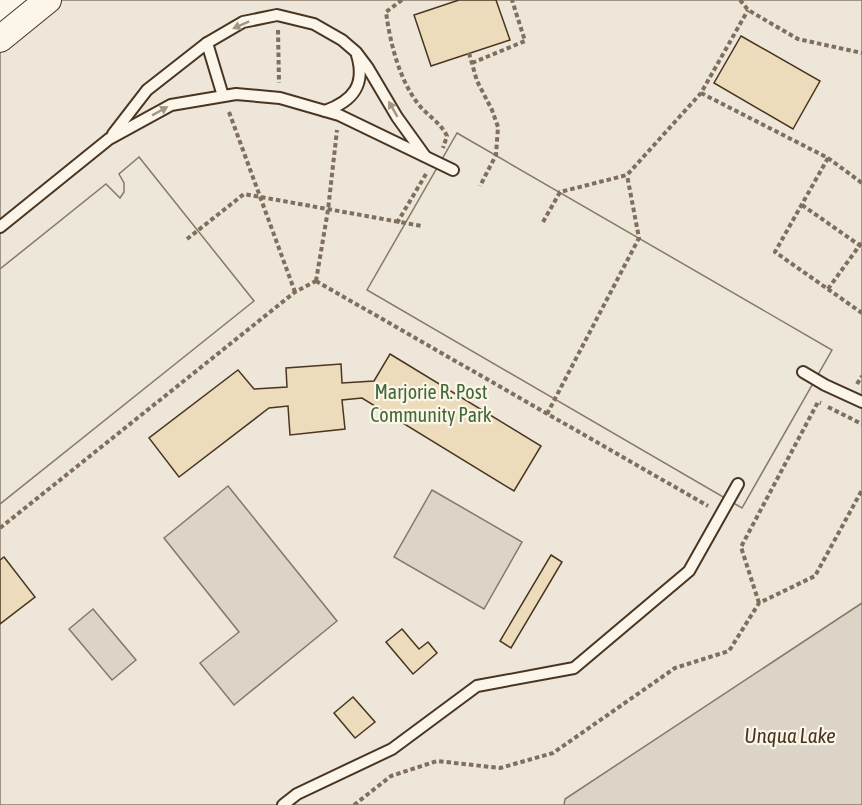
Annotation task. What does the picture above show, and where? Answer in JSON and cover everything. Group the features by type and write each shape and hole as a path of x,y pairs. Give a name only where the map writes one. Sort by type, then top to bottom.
{"street":[{"path":"0,39 48,0"}],"lane":[{"path":"109,139 147,90 207,43 243,22 277,15 314,24 342,40 357,52 397,117 426,157"},
{"path":"207,43 223,96"},
{"path":"324,111 345,102 356,89 360,73 357,52"},
{"path":"0,227 109,139 171,105 236,94 280,98 339,115 453,170"},
{"path":"803,372 862,402"},
{"path":"283,805 297,794 392,749 477,686 574,668 688,571 738,484"}],"path":[{"path":"387,12 402,0"},
{"path":"472,63 525,41 512,0"},
{"path":"740,0 748,10 798,39 862,53"},
{"path":"543,222 560,192 627,175 701,93 748,10"},
{"path":"277,15 280,98"},
{"path":"469,53 477,81 498,127 496,156 480,186"},
{"path":"701,93 828,158 862,183"},
{"path":"223,96 295,292"},
{"path":"316,281 328,210 339,115"},
{"path":"828,158 775,252 862,313"},
{"path":"547,414 639,238 627,175"},
{"path":"188,239 244,194 422,226"},
{"path":"802,205 861,245 828,289"},
{"path":"316,281 721,514"},
{"path":"0,528 295,292 316,281"},
{"path":"759,603 741,547 818,402 862,424"},
{"path":"354,805 391,776 437,761 500,768 553,753 675,669 729,651 759,603 815,576 862,490"}],"green space":[{"name":"Marjorie R. Post Community Park","path":"62,0 862,0 862,805 0,805 0,50"}],"shaded area":[{"path":"457,133 832,350 742,508 367,290"},
{"path":"139,157 254,301 0,504 0,269 106,184 120,198 124,192 124,183 119,174"}],"water":[{"path":"228,486 337,621 234,705 200,663 239,632 164,538"},
{"path":"432,490 522,542 484,609 394,557"},
{"name":"Unqua Lake","path":"862,603 862,805 564,805 565,799"},
{"path":"93,609 136,660 112,680 69,629"}],"building":[{"path":"459,0 496,0 510,40 431,66 414,15"},
{"path":"741,36 820,81 793,129 714,83"},
{"path":"390,354 541,446 514,491 362,398 342,400 345,429 290,435 288,406 269,408 179,477 149,438 238,370 254,389 287,387 286,368 341,364 342,383 374,381"},
{"path":"551,555 562,562 511,648 500,641"},
{"path":"4,557 35,597 0,624 0,560"},
{"path":"402,629 419,649 428,642 437,653 413,674 386,642"},
{"path":"353,697 375,722 355,738 334,713"}]}
